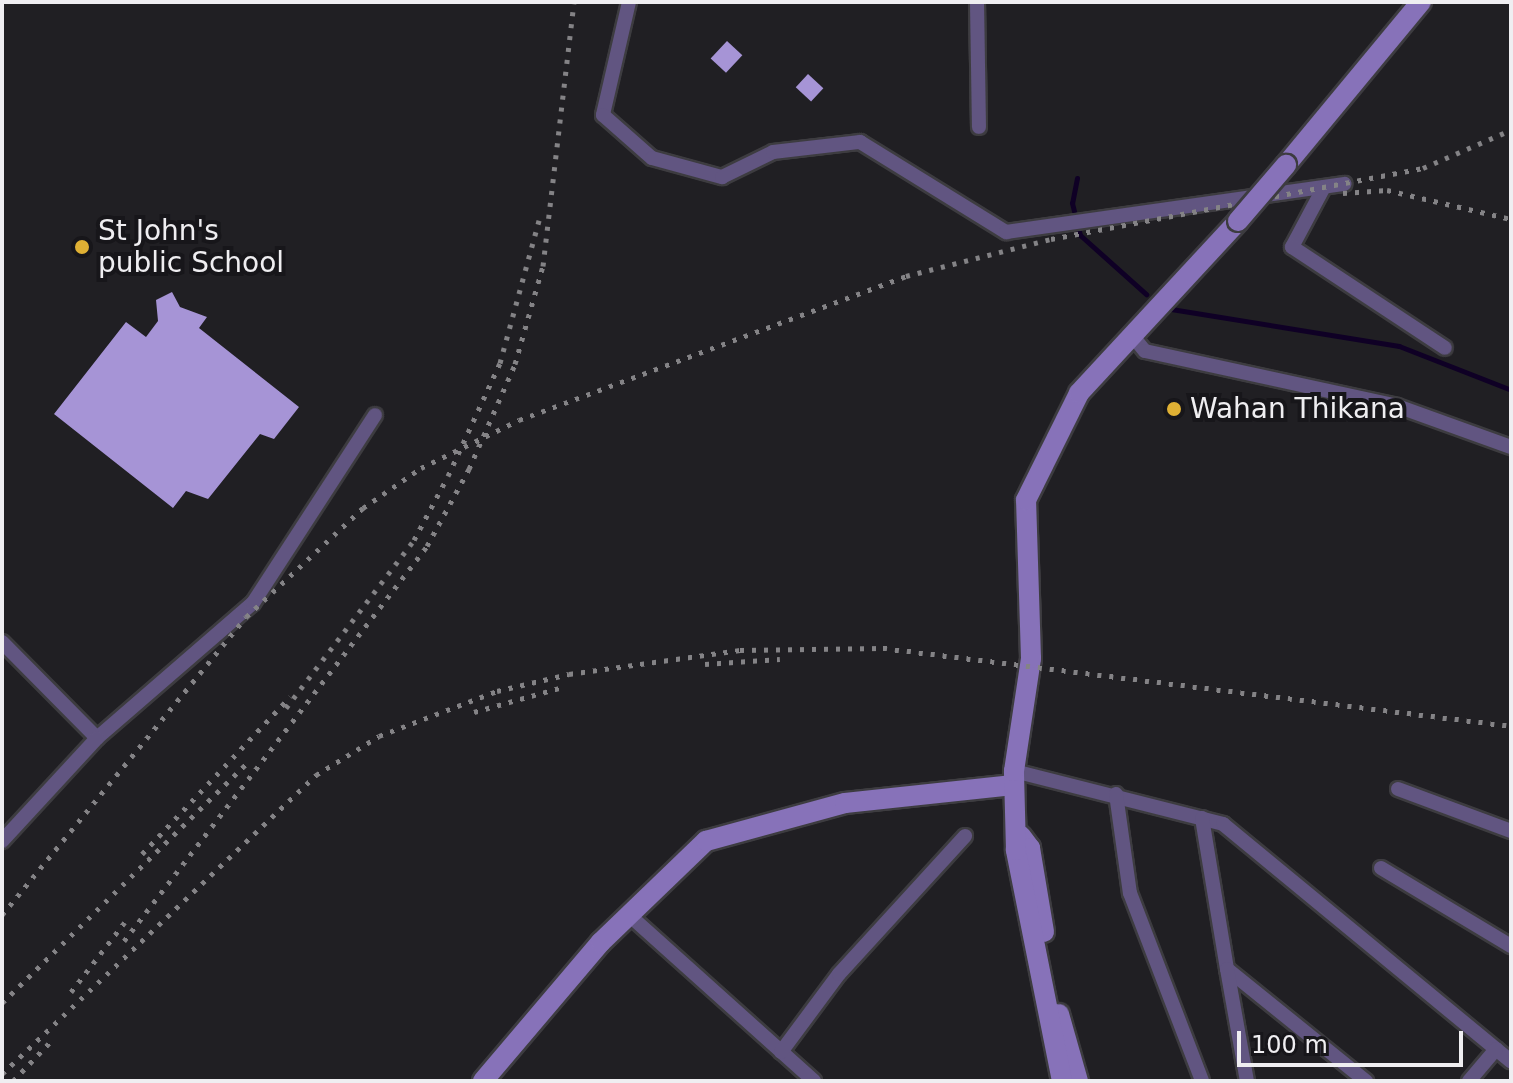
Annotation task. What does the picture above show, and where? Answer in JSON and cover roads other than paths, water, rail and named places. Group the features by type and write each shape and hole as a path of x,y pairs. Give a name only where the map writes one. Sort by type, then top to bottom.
{"main road":[{"path":"1062,1081 1016,850 1021,836 1013,778 1025,703 1028,653 1026,500 1079,393 1238,221 1421,2"},
{"path":"483,1081 628,914 706,841 768,819 1013,778"},
{"path":"1021,836 1030,848 1058,1011 1078,1081"}],"street":[{"path":"629,2 603,115 652,158 722,177 773,152 860,142 1006,232 1345,184"},
{"path":"977,2 979,127"},
{"path":"1324,187 1292,247 1445,348"},
{"path":"1131,334 1145,351 1397,406 1511,447"},
{"path":"2,841 97,738 253,603 375,415"},
{"path":"2,642 97,738"},
{"path":"1013,778 1116,794 1223,824 1511,1061"},
{"path":"1398,789 1511,831"},
{"path":"1116,794 1130,893 1202,1081"},
{"path":"1202,818 1247,1081"},
{"path":"781,1052 839,974 965,836"},
{"path":"1381,868 1511,946"},
{"path":"628,914 781,1052 805,1078"},
{"path":"1227,969 1366,1081"},
{"path":"1469,1081 1496,1049"}],"waterway":[{"path":"1077,178 1072,203 1080,235 1146,294"},
{"path":"1171,309 1399,346 1511,390"}],"railway":[{"path":"124,941 427,546 469,469 515,364 543,266 574,2"},
{"path":"2,915 246,617 363,508 421,468 519,420 906,276 1051,239 1423,168 1511,130"},
{"path":"1343,193 1387,190 1511,219"},
{"path":"286,708 414,540 448,476 500,363 541,213"},
{"path":"2,1074 316,775 379,736 497,691 569,674 740,650 883,648 1511,726"},
{"path":"705,664 780,659"},
{"path":"474,712 563,687"},
{"path":"142,854 290,697"},
{"path":"2,1003 250,760"},
{"path":"71,992 125,922"},
{"path":"13,1081 53,1039"}],"place":[{"name":"St John's public School","path":"82,247"},
{"name":"Wahan Thikana","path":"1174,409"}]}
